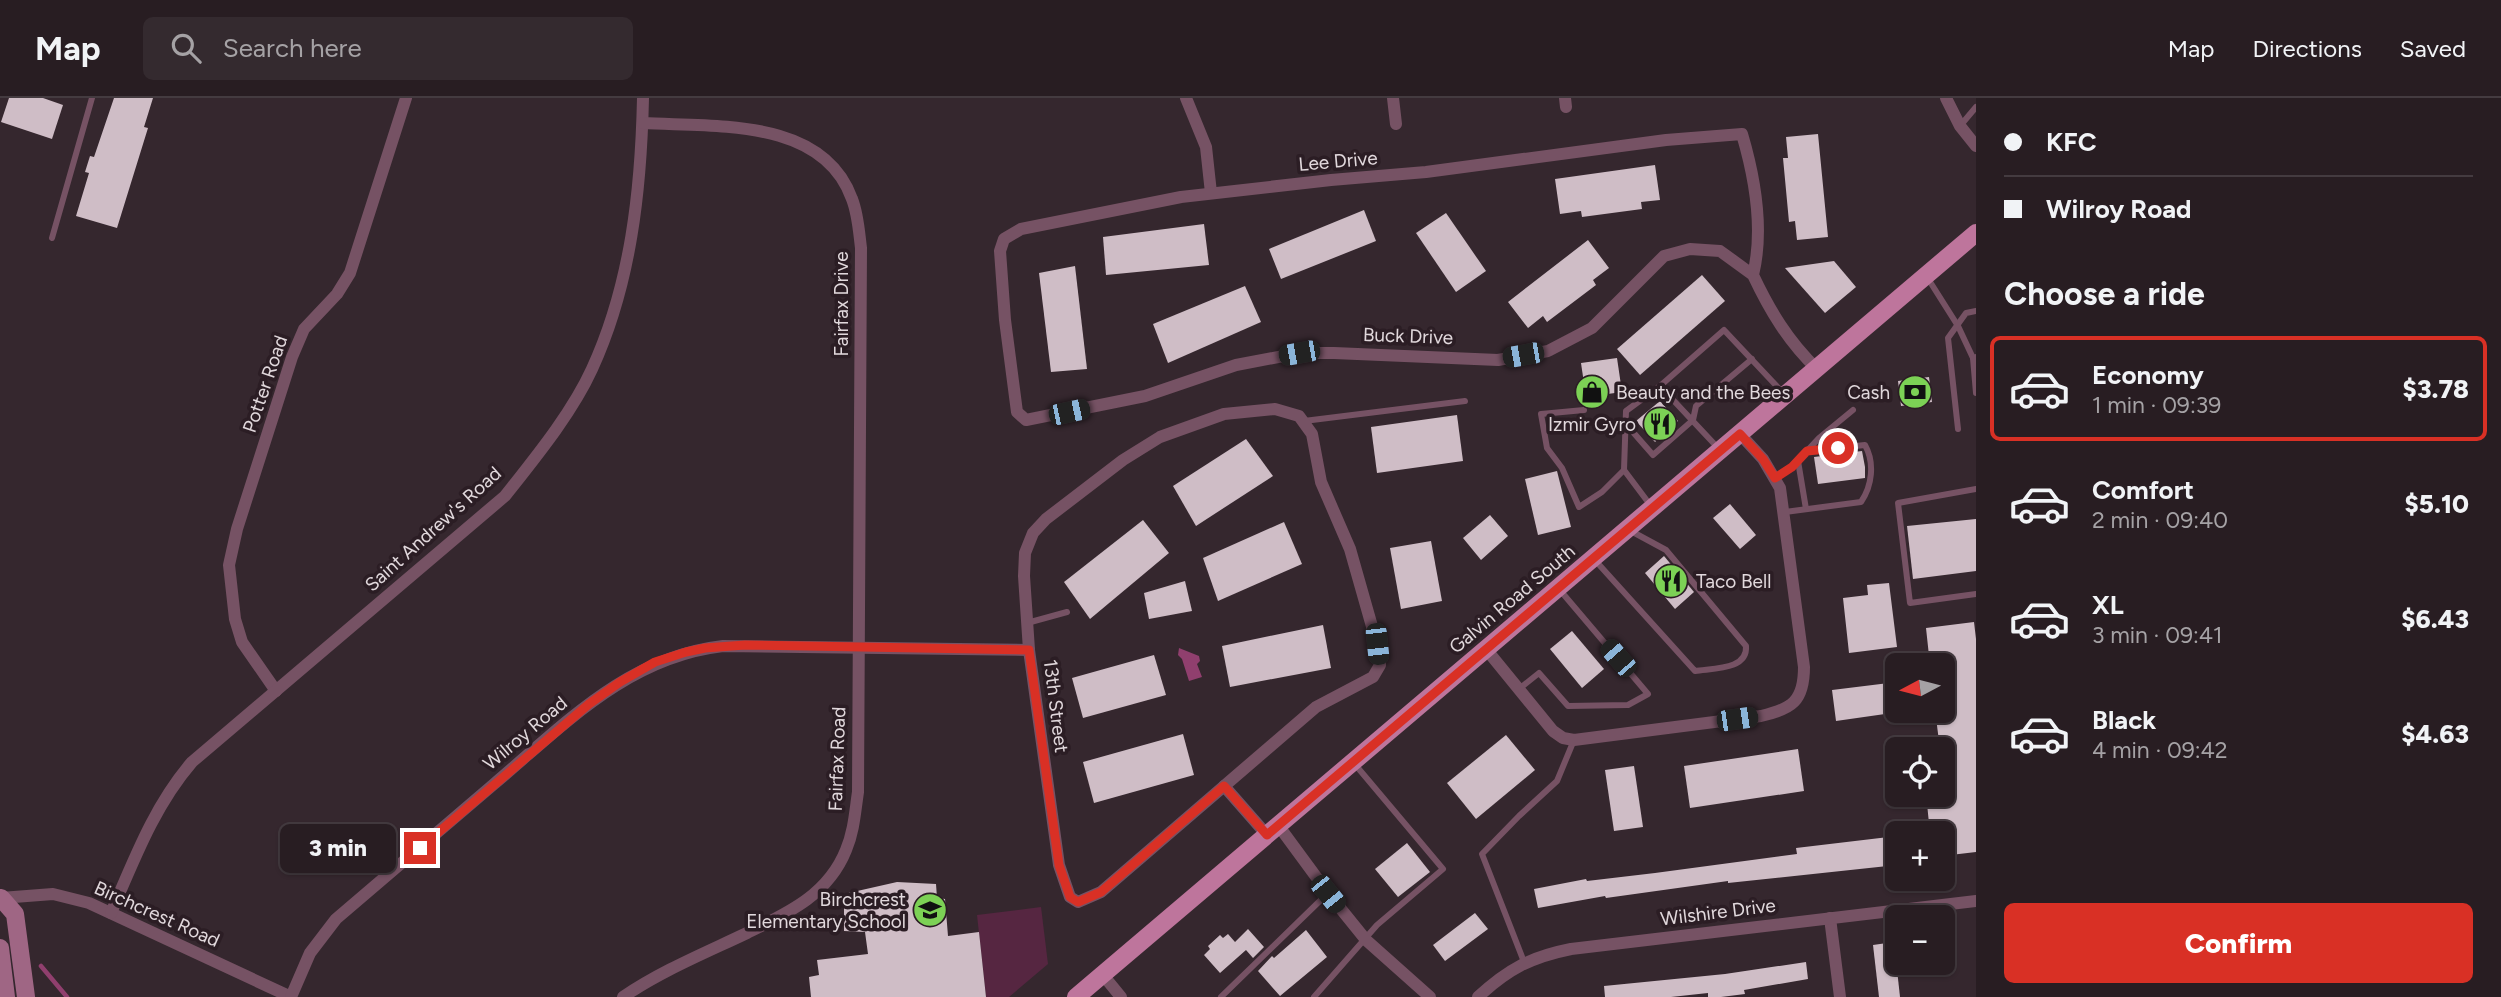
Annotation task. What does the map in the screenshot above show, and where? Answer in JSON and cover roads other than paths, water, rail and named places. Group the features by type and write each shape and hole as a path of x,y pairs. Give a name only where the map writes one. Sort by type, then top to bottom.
{"main road":[{"name":"Galvin Road South","path":"1076,997 1976,233"},
{"path":"0,890 0,900 15,914 26,997"},
{"path":"0,948 6,997"}],"street":[{"name":"Potter Road","path":"276,691 242,642 235,619 229,565 237,530 292,357 304,329 337,294 350,273 406,98"},
{"name":"Saint Andrew's Road","path":"111,913 155,815 173,784 192,762 505,496 547,443 592,371 616,309 632,236 643,98"},
{"path":"1186,98 1206,147 1211,193"},
{"path":"1393,98 1396,124"},
{"path":"1946,98 1960,126 1976,146"},
{"name":"Fairfax Drive","path":"643,123 779,134 807,146 834,167 852,199 860,248 859,648"},
{"name":"Lee Drive","path":"1026,420 1017,412 1000,251 1004,239 1021,229 1211,193 1426,172 1666,140 1742,134 1750,160 1757,215 1757,258 1753,275"},
{"name":"Buck Drive","path":"1026,420 1144,396 1236,365 1299,353 1498,359 1548,351 1592,328 1664,256 1690,249 1720,251 1753,275"},
{"path":"1753,275 1774,318 1797,350 1817,369"},
{"name":"13th Street","path":"1224,786 1101,892 1078,902 1070,897 1059,865 1029,650 1025,553 1033,533 1057,511 1123,460 1160,437 1224,414 1275,409 1299,416 1304,422"},
{"path":"1304,422 1312,434 1321,482 1350,549 1377,644 1380,665 1373,677 1315,707 1224,786 1272,830 1366,940 1430,997"},
{"path":"1486,649 1553,731 1563,738 1574,740 1761,716 1794,704 1804,684 1804,667 1785,512 1775,478 1763,459 1740,434"},
{"name":"Wilroy Road","path":"291,997 310,953 336,919 589,704 655,662 705,648 745,645 1029,650"},
{"name":"Fairfax Road","path":"623,997 663,974 796,909 821,888 838,866 853,832 858,792 859,648"},
{"name":"Birchcrest Road","path":"0,900 53,894 89,902 291,997"},
{"name":"Wilshire Drive","path":"1478,997 1506,973 1524,962 1571,949 1976,901"},
{"path":"1830,918 1840,997"},
{"path":"1103,975 1121,997"}],"lane":[{"path":"52,238 92,98"},
{"path":"1960,126 1976,107"},
{"path":"1926,275 1975,358 1976,393"},
{"path":"1958,429 1948,338 1966,313 1976,311"},
{"path":"1652,507 1624,470 1626,411 1660,386 1724,330 1786,395"},
{"path":"1625,423 1653,455 1693,421 1696,406 1752,359"},
{"path":"1660,386 1720,451"},
{"path":"1304,422 1465,401"},
{"path":"1584,410 1541,414 1547,448 1562,468 1579,507 1602,492 1624,470"},
{"path":"1775,478 1798,461 1819,438 1853,410"},
{"path":"1785,512 1861,502 1871,481 1866,445 1807,451"},
{"path":"1798,461 1806,509"},
{"path":"1976,489 1898,503 1910,603 1976,594"},
{"path":"1593,558 1695,671 1736,664 1743,660 1747,654 1746,646 1666,550 1627,529"},
{"path":"1519,689 1539,673 1568,706 1628,705 1648,694 1558,588"},
{"path":"1027,623 1067,612"},
{"path":"1524,962 1482,854 1557,781 1574,740"},
{"path":"1314,997 1377,925 1443,869 1352,761"},
{"path":"1222,997 1328,894"}],"waterway":[{"path":"41,966 67,997"}],"place":[{"name":"Beauty and the Bees","path":"1592,392"},
{"name":"Cash","path":"1915,392"},
{"name":"Izmir Gyro","path":"1660,424"},
{"name":"Taco Bell","path":"1671,581"},
{"name":"Birchcrest Elementary School","path":"930,910"}]}
